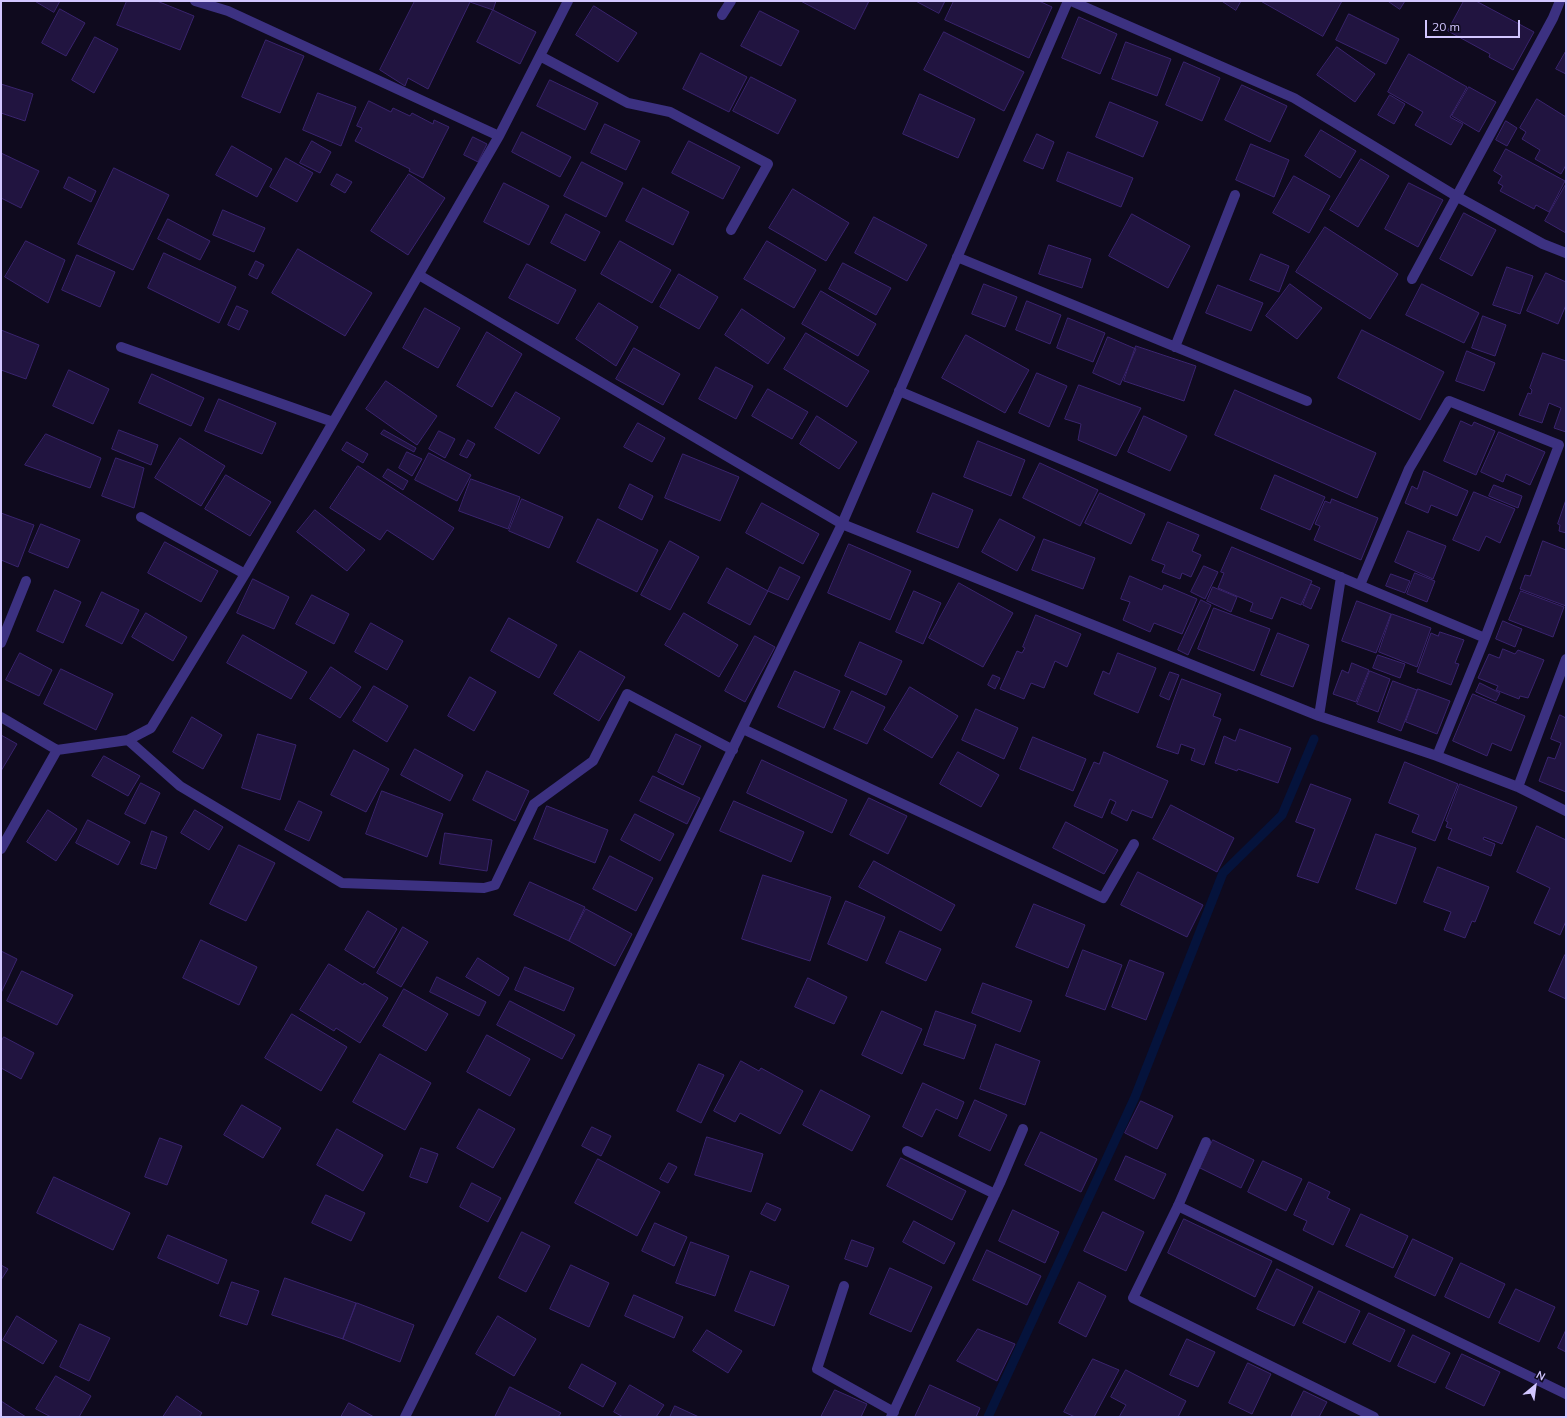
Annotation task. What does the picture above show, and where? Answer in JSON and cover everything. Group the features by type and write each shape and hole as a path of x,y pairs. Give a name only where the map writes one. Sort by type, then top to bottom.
{"street":[{"path":"195,1 228,11 499,136"},
{"path":"1,717 57,750 128,740 151,728 244,574 499,136 568,1"},
{"path":"722,14 731,1"},
{"path":"405,1417 536,1154 842,524 1068,1"},
{"path":"1071,1 1294,98 1456,196 1543,244 1566,253"},
{"path":"1412,279 1553,18 1560,1"},
{"path":"540,56 628,103 670,112 768,164 731,230"},
{"path":"1175,347 1235,195"},
{"path":"957,257 1307,401"},
{"path":"419,275 842,524 1319,716 1437,756 1518,787 1566,811"},
{"path":"121,347 333,422"},
{"path":"899,391 1485,638"},
{"path":"1360,585 1409,469 1449,401 1559,445 1485,638 1437,756"},
{"path":"141,517 244,574"},
{"path":"1319,716 1341,577"},
{"path":"1,643 26,580"},
{"path":"1518,787 1566,659"},
{"path":"128,740 180,786 342,882 484,888 495,885 534,804 593,761 627,694 733,750"},
{"path":"743,729 1103,898 1134,844"},
{"path":"1,849 57,750"},
{"path":"844,1286 817,1369 893,1414 995,1194 1023,1129"},
{"path":"1206,1142 1178,1206 1133,1298 1374,1417"},
{"path":"907,1151 995,1194"},
{"path":"1178,1206 1566,1394"}],"building":[{"path":"35,1 60,1 54,12"},
{"path":"127,1 157,1 194,16 180,50 117,25"},
{"path":"415,1 496,1 493,10 470,2 428,89 408,78 405,86 380,70"},
{"path":"801,1 869,1 855,29"},
{"path":"916,1 945,1 939,13"},
{"path":"954,1 1039,1 1052,7 1029,58 945,20"},
{"path":"1222,1 1241,1 1236,10"},
{"path":"1261,1 1342,1 1323,36"},
{"path":"1388,1 1405,1 1400,9"},
{"path":"1464,1 1476,1 1534,32 1513,70 1489,57 1490,54 1448,31"},
{"path":"594,6 637,33 618,62 576,35"},
{"path":"60,9 85,23 66,56 42,43"},
{"path":"493,10 536,32 520,64 477,42"},
{"path":"760,11 799,31 781,66 741,46"},
{"path":"1349,14 1399,39 1386,64 1336,40"},
{"path":"1079,17 1117,34 1100,74 1062,58"},
{"path":"944,32 1024,72 1004,111 924,70"},
{"path":"95,37 118,49 94,93 72,80"},
{"path":"266,40 304,56 280,113 242,97"},
{"path":"1126,42 1171,59 1157,96 1112,79"},
{"path":"1337,47 1375,74 1355,102 1317,75"},
{"path":"1566,51 1566,74 1556,69"},
{"path":"701,53 747,77 729,112 683,89"},
{"path":"1409,54 1467,87 1450,117 1463,124 1451,145 1415,125 1423,112 1388,92"},
{"path":"1184,62 1220,78 1202,121 1166,105"},
{"path":"751,77 796,100 778,134 733,111"},
{"path":"550,80 598,103 585,130 537,106"},
{"path":"1,84 33,94 25,121 1,113"},
{"path":"1242,85 1287,106 1270,142 1225,120"},
{"path":"1469,87 1496,102 1479,132 1452,116"},
{"path":"318,93 356,107 341,146 303,130"},
{"path":"920,94 975,119 958,158 903,134"},
{"path":"1390,95 1405,104 1394,124 1378,115"},
{"path":"1537,99 1566,117 1566,165 1561,174 1535,159 1540,150 1522,139 1526,132 1520,128"},
{"path":"369,101 391,112 393,108 410,116 412,113 433,124 434,120 449,127 423,178 409,171 410,169 355,141 362,128 357,126"},
{"path":"1110,102 1158,122 1143,157 1096,137"},
{"path":"1506,121 1517,128 1507,146 1496,140"},
{"path":"605,124 640,141 626,170 591,153"},
{"path":"1321,130 1356,151 1340,178 1305,156"},
{"path":"522,132 571,157 560,177 512,152"},
{"path":"1037,134 1054,142 1043,169 1024,161"},
{"path":"473,137 487,144 478,162 464,155"},
{"path":"312,141 331,152 320,173 300,163"},
{"path":"689,141 740,167 723,199 672,173"},
{"path":"1251,144 1289,160 1274,197 1236,180"},
{"path":"232,146 272,169 257,197 216,175"},
{"path":"1506,149 1565,181 1549,212 1536,205 1534,209 1500,191 1503,186 1498,183 1502,176 1494,171"},
{"path":"1068,152 1133,178 1121,207 1057,181"},
{"path":"1,153 39,171 21,208 1,198"},
{"path":"286,158 313,173 297,202 270,187"},
{"path":"1361,159 1389,176 1358,227 1330,210"},
{"path":"582,162 623,183 606,217 564,196"},
{"path":"114,168 169,195 133,270 78,244"},
{"path":"337,174 352,182 345,193 331,185"},
{"path":"409,174 445,198 408,255 371,231"},
{"path":"1294,176 1330,196 1309,233 1273,213"},
{"path":"69,177 96,191 91,202 64,188"},
{"path":"504,183 549,206 529,245 484,222"},
{"path":"1409,183 1443,200 1418,247 1385,229"},
{"path":"1566,184 1566,233 1545,221"},
{"path":"643,188 689,212 673,245 626,221"},
{"path":"793,189 849,223 826,261 769,228"},
{"path":"223,210 265,228 254,252 213,235"},
{"path":"1464,213 1496,230 1472,276 1440,259"},
{"path":"566,214 600,232 585,261 551,243"},
{"path":"1132,214 1190,246 1168,288 1109,256"},
{"path":"874,217 927,245 907,281 855,253"},
{"path":"168,219 210,241 200,260 158,239"},
{"path":"1325,227 1398,274 1370,319 1296,272"},
{"path":"26,241 65,260 48,303 5,277"},
{"path":"620,241 671,270 652,303 601,274"},
{"path":"767,241 816,270 794,308 744,279"},
{"path":"1049,245 1091,259 1082,288 1039,274"},
{"path":"298,249 372,293 345,336 272,293"},
{"path":"164,253 236,287 219,323 148,288"},
{"path":"1261,254 1289,266 1279,292 1250,280"},
{"path":"77,255 115,272 100,307 62,290"},
{"path":"256,261 264,265 257,279 249,275"},
{"path":"843,263 891,288 876,315 829,289"},
{"path":"527,264 576,290 558,324 509,298"},
{"path":"1507,267 1533,276 1520,314 1493,305"},
{"path":"1546,273 1566,282 1566,305 1558,324 1527,311"},
{"path":"679,274 718,297 699,329 660,307"},
{"path":"984,284 1017,297 1005,327 972,314"},
{"path":"1290,284 1322,308 1297,339 1266,316"},
{"path":"1422,284 1479,313 1464,343 1406,315"},
{"path":"1218,285 1263,303 1251,331 1206,313"},
{"path":"821,291 876,324 858,356 802,324"},
{"path":"1027,301 1061,315 1050,344 1016,330"},
{"path":"599,303 638,327 616,366 576,339"},
{"path":"237,306 248,311 239,330 228,325"},
{"path":"425,308 460,328 438,368 403,348"},
{"path":"742,309 785,338 768,364 725,335"},
{"path":"1483,316 1506,325 1495,356 1472,348"},
{"path":"1068,318 1105,333 1093,362 1057,348"},
{"path":"1,330 39,345 26,379 1,370"},
{"path":"1362,330 1444,372 1420,420 1338,378"},
{"path":"487,332 522,354 492,407 457,386"},
{"path":"806,333 869,371 847,407 784,369"},
{"path":"966,335 1029,370 1005,413 942,378"},
{"path":"1108,337 1136,349 1120,385 1093,373"},
{"path":"1136,346 1196,366 1184,401 1124,381"},
{"path":"634,348 680,374 663,405 616,379"},
{"path":"1467,351 1495,363 1484,391 1456,381"},
{"path":"1543,353 1566,361 1566,432 1554,428 1561,408 1549,403 1542,423 1519,415 1528,393 1531,394 1532,390 1530,388"},
{"path":"716,367 753,386 736,419 699,399"},
{"path":"69,370 109,389 93,424 53,406"},
{"path":"1037,373 1067,386 1049,427 1019,413"},
{"path":"152,374 204,398 191,426 139,403"},
{"path":"386,381 437,416 417,445 366,409"},
{"path":"1079,385 1141,408 1116,456 1078,440 1081,424 1065,419"},
{"path":"768,389 808,412 792,439 752,416"},
{"path":"1235,390 1376,453 1357,498 1215,435"},
{"path":"516,392 560,418 539,454 495,428"},
{"path":"219,399 276,423 262,454 205,431"},
{"path":"817,416 857,442 839,469 800,444"},
{"path":"1144,416 1187,436 1170,471 1128,452"},
{"path":"1461,421 1472,426 1474,422 1495,431 1476,475 1444,461"},
{"path":"638,423 665,438 652,462 624,447"},
{"path":"119,430 158,445 151,465 112,449"},
{"path":"384,430 416,448 414,452 381,434"},
{"path":"439,431 455,439 445,458 429,449"},
{"path":"1499,432 1545,452 1530,485 1506,474 1503,482 1481,472"},
{"path":"46,434 101,458 90,488 25,465"},
{"path":"180,438 225,466 201,506 155,478"},
{"path":"468,440 475,444 467,458 460,455"},
{"path":"978,441 1025,460 1011,496 964,477"},
{"path":"347,442 368,454 363,463 342,450"},
{"path":"407,452 422,459 412,476 399,468"},
{"path":"429,453 471,475 457,501 415,480"},
{"path":"683,454 739,477 720,521 665,498"},
{"path":"116,458 144,468 134,508 102,496"},
{"path":"1040,463 1098,490 1080,526 1023,498"},
{"path":"358,466 454,528 433,560 387,530 380,540 330,508"},
{"path":"388,469 408,481 403,490 383,477"},
{"path":"1424,471 1468,491 1457,516 1431,505 1428,513 1405,503 1412,486 1417,489"},
{"path":"226,475 271,502 250,536 205,509"},
{"path":"1275,475 1325,497 1310,530 1261,509"},
{"path":"471,479 520,497 508,529 459,511"},
{"path":"630,484 653,496 642,520 619,508"},
{"path":"1494,485 1522,496 1518,508 1489,496"},
{"path":"1474,492 1515,509 1500,543 1486,536 1479,551 1453,540"},
{"path":"933,493 973,510 958,548 917,532"},
{"path":"1100,493 1145,514 1131,544 1085,523"},
{"path":"522,499 563,517 549,548 509,531"},
{"path":"1332,499 1378,518 1361,560 1314,540 1320,526 1315,524 1325,501 1330,503"},
{"path":"1566,500 1566,533 1559,531 1560,525 1558,524"},
{"path":"762,503 819,534 803,564 746,533"},
{"path":"315,510 365,550 347,571 297,532"},
{"path":"1,513 34,525 18,567 1,560"},
{"path":"598,519 658,550 637,592 577,562"},
{"path":"1000,519 1035,537 1017,571 982,552"},
{"path":"1168,522 1199,535 1192,551 1201,555 1191,577 1182,573 1180,579 1162,572 1165,565 1152,560"},
{"path":"41,524 80,540 68,568 29,552"},
{"path":"1408,531 1446,546 1433,579 1395,562"},
{"path":"1044,539 1095,558 1083,589 1032,570"},
{"path":"670,541 699,557 670,610 641,595"},
{"path":"1543,541 1566,550 1566,606 1520,589 1525,575 1530,576"},
{"path":"165,542 218,571 201,602 148,573"},
{"path":"849,544 911,571 890,620 828,593"},
{"path":"1232,547 1312,581 1301,605 1281,597 1272,619 1250,611 1253,603 1218,588 1224,573 1221,572"},
{"path":"1204,566 1218,572 1205,599 1191,592"},
{"path":"780,567 800,577 788,600 768,591"},
{"path":"727,568 768,591 750,625 708,603"},
{"path":"1415,573 1435,581 1427,602 1407,594"},
{"path":"1391,574 1410,581 1405,593 1386,586"},
{"path":"1130,576 1162,590 1164,585 1197,599 1182,634 1154,623 1150,632 1123,620 1130,602 1121,599"},
{"path":"253,579 289,597 274,629 237,613"},
{"path":"959,583 1013,613 983,667 929,638"},
{"path":"1311,584 1320,588 1311,609 1303,605"},
{"path":"1213,587 1237,597 1231,612 1207,601"},
{"path":"55,590 81,602 63,643 37,631"},
{"path":"914,591 941,603 923,644 896,632"},
{"path":"1521,591 1564,607 1553,637 1509,620"},
{"path":"102,592 139,610 122,644 86,626"},
{"path":"312,595 349,614 334,644 296,624"},
{"path":"1201,600 1211,605 1188,655 1178,650"},
{"path":"1357,601 1391,614 1376,653 1342,641"},
{"path":"1214,608 1270,629 1254,671 1198,649"},
{"path":"146,613 187,637 173,661 132,637"},
{"path":"684,613 738,645 719,677 665,645"},
{"path":"1392,614 1431,628 1417,667 1379,652"},
{"path":"1036,615 1081,634 1067,667 1055,661 1044,688 1031,683 1024,699 1000,689 1017,651 1022,653 1025,648 1023,647"},
{"path":"509,618 557,645 539,678 491,651"},
{"path":"1503,621 1522,629 1515,647 1496,639"},
{"path":"371,623 403,641 387,670 355,652"},
{"path":"1440,632 1464,640 1455,663 1459,664 1451,685 1417,672 1431,633 1438,636"},
{"path":"1278,633 1309,645 1293,687 1261,675"},
{"path":"243,635 307,672 291,699 227,663"},
{"path":"755,636 775,647 745,702 725,691"},
{"path":"860,642 902,661 886,695 845,676"},
{"path":"1503,649 1515,654 1518,650 1544,660 1528,698 1520,696 1519,699 1496,690 1498,686 1478,678 1489,654 1499,658"},
{"path":"580,651 625,677 599,721 554,694"},
{"path":"20,653 52,670 39,696 6,680"},
{"path":"1118,653 1156,668 1138,713 1094,694 1103,671 1109,674"},
{"path":"1378,655 1405,664 1400,678 1373,668"},
{"path":"1352,663 1369,670 1356,702 1333,694 1342,670 1348,673"},
{"path":"331,667 361,687 340,718 310,699"},
{"path":"61,669 113,694 96,730 44,704"},
{"path":"795,671 840,691 824,728 778,707"},
{"path":"1370,671 1390,679 1378,712 1357,704"},
{"path":"1170,672 1179,675 1169,700 1160,696"},
{"path":"993,675 1000,678 995,689 988,685"},
{"path":"470,677 496,692 474,731 448,716"},
{"path":"1182,679 1221,694 1213,716 1221,719 1204,765 1191,760 1195,749 1181,744 1178,754 1157,747"},
{"path":"1393,681 1417,690 1401,731 1378,722"},
{"path":"1480,683 1500,693 1496,701 1476,692"},
{"path":"374,686 408,706 387,742 353,721"},
{"path":"910,687 958,716 932,758 884,730"},
{"path":"1418,689 1450,701 1437,734 1406,722"},
{"path":"852,691 885,707 867,744 834,729"},
{"path":"1473,694 1525,716 1511,751 1492,743 1487,756 1453,741"},
{"path":"976,709 1018,728 1004,759 962,740"},
{"path":"1560,715 1566,718 1566,792 1539,781 1548,757 1555,759 1561,743 1551,739"},
{"path":"192,717 222,735 203,769 173,752"},
{"path":"1240,729 1291,748 1278,783 1238,769 1237,771 1215,763 1224,736 1235,741"},
{"path":"258,734 296,745 280,800 242,788"},
{"path":"676,734 701,746 683,785 658,772"},
{"path":"1,735 17,744 1,771"},
{"path":"1033,737 1086,759 1073,791 1020,769"},
{"path":"415,749 463,775 450,801 401,775"},
{"path":"354,750 389,769 366,812 331,795"},
{"path":"958,752 999,775 981,807 940,784"},
{"path":"1104,752 1168,781 1152,818 1132,810 1127,821 1111,813 1116,802 1110,799 1102,818 1074,806 1094,762 1099,764"},
{"path":"104,756 140,776 128,796 92,776"},
{"path":"762,760 847,800 832,833 747,793"},
{"path":"1405,762 1458,784 1435,841 1412,832 1419,815 1389,803"},
{"path":"487,771 529,791 515,821 473,800"},
{"path":"653,776 700,798 687,824 640,801"},
{"path":"141,783 160,793 145,824 125,814"},
{"path":"1311,784 1351,799 1318,883 1297,876 1315,829 1296,822"},
{"path":"1460,784 1517,807 1502,844 1484,837 1483,839 1495,844 1491,856 1448,839 1452,829 1446,827 1448,822 1446,821"},
{"path":"382,791 443,814 427,857 366,834"},
{"path":"869,798 907,816 888,854 850,835"},
{"path":"299,801 322,812 309,841 285,830"},
{"path":"734,801 804,832 791,862 720,831"},
{"path":"1171,805 1234,838 1217,872 1153,839"},
{"path":"547,806 608,830 595,863 534,839"},
{"path":"48,810 77,829 56,861 27,842"},
{"path":"195,810 223,827 209,850 181,833"},
{"path":"635,814 674,834 660,861 621,840"},
{"path":"88,820 130,842 118,865 76,843"},
{"path":"1066,822 1118,850 1104,874 1053,848"},
{"path":"1537,826 1566,840 1566,921 1560,935 1534,923 1550,888 1517,872"},
{"path":"152,831 167,837 156,869 141,864"},
{"path":"445,833 492,840 487,871 440,864"},
{"path":"1376,834 1416,848 1396,904 1356,889"},
{"path":"239,845 275,863 246,921 210,904"},
{"path":"610,856 653,878 636,911 593,889"},
{"path":"874,861 955,905 941,931 859,887"},
{"path":"1438,867 1489,887 1475,922 1472,921 1465,938 1444,930 1451,912 1424,902"},
{"path":"1138,872 1203,905 1187,937 1121,905"},
{"path":"763,875 831,897 810,961 742,939"},
{"path":"530,882 585,907 569,941 514,915"},
{"path":"846,901 885,917 867,961 828,944"},
{"path":"1034,904 1085,925 1068,968 1016,947"},
{"path":"586,909 632,934 615,966 569,941"},
{"path":"368,911 397,929 374,968 345,950"},
{"path":"403,927 428,942 401,987 377,973"},
{"path":"900,931 941,949 926,981 886,963"},
{"path":"201,940 257,967 239,1005 183,978"},
{"path":"1083,950 1122,965 1105,1010 1066,996"},
{"path":"1,951 17,959 1,993"},
{"path":"1565,955 1566,956 1566,999 1549,991"},
{"path":"478,958 509,978 499,996 466,977"},
{"path":"1130,960 1164,973 1146,1020 1112,1007"},
{"path":"329,964 363,985 364,983 388,998 360,1043 336,1028 334,1031 300,1010"},
{"path":"525,967 574,988 564,1011 515,990"},
{"path":"22,971 73,995 57,1025 7,1001"},
{"path":"437,977 486,1002 479,1016 430,992"},
{"path":"808,978 847,997 834,1024 795,1007"},
{"path":"983,983 1032,1001 1020,1032 972,1013"},
{"path":"404,989 448,1014 426,1051 383,1026"},
{"path":"510,1001 575,1035 562,1059 497,1025"},
{"path":"882,1011 922,1029 902,1074 862,1055"},
{"path":"936,1011 976,1025 964,1059 924,1045"},
{"path":"292,1014 347,1047 321,1091 265,1058"},
{"path":"487,1035 530,1059 510,1096 467,1072"},
{"path":"4,1037 34,1053 21,1079 1,1068 1,1042"},
{"path":"996,1044 1040,1061 1025,1105 980,1089"},
{"path":"380,1054 431,1083 405,1130 353,1102"},
{"path":"741,1061 759,1071 761,1068 803,1091 780,1134 740,1113 735,1122 714,1111"},
{"path":"699,1064 724,1075 701,1123 677,1111"},
{"path":"923,1083 964,1102 957,1119 936,1109 922,1137 903,1127"},
{"path":"821,1090 870,1116 852,1151 803,1125"},
{"path":"975,1100 1007,1115 990,1151 959,1136"},
{"path":"1141,1101 1173,1116 1157,1149 1125,1133"},
{"path":"242,1105 281,1128 263,1158 224,1135"},
{"path":"479,1109 515,1129 493,1168 457,1148"},
{"path":"592,1127 611,1136 601,1156 582,1146"},
{"path":"337,1129 383,1155 363,1191 317,1165"},
{"path":"1041,1132 1097,1159 1081,1192 1025,1165"},
{"path":"707,1137 763,1154 751,1192 695,1175"},
{"path":"160,1138 182,1146 167,1185 145,1177"},
{"path":"1213,1140 1254,1160 1241,1188 1200,1168"},
{"path":"421,1148 438,1154 427,1183 410,1177"},
{"path":"1126,1156 1166,1174 1154,1199 1115,1180"},
{"path":"901,1158 966,1191 952,1220 887,1186"},
{"path":"598,1159 660,1192 637,1236 575,1203"},
{"path":"1263,1161 1302,1179 1286,1211 1248,1192"},
{"path":"669,1163 677,1167 668,1183 660,1179"},
{"path":"54,1177 130,1213 113,1250 37,1213"},
{"path":"1309,1182 1330,1192 1327,1198 1350,1209 1333,1245 1303,1230 1307,1221 1294,1215"},
{"path":"472,1183 501,1198 488,1222 460,1207"},
{"path":"326,1195 365,1213 351,1241 312,1223"},
{"path":"767,1203 781,1209 775,1221 761,1214"},
{"path":"1013,1210 1059,1232 1045,1263 999,1241"},
{"path":"1103,1212 1144,1232 1126,1271 1084,1251"},
{"path":"1361,1214 1408,1236 1393,1268 1346,1246"},
{"path":"1184,1219 1272,1261 1255,1297 1168,1253"},
{"path":"914,1221 955,1243 944,1264 903,1242"},
{"path":"655,1223 687,1237 674,1266 642,1251"},
{"path":"522,1232 550,1246 526,1292 499,1278"},
{"path":"168,1235 227,1260 218,1284 158,1258"},
{"path":"1413,1239 1453,1258 1435,1296 1395,1277"},
{"path":"852,1240 874,1248 867,1267 845,1259"},
{"path":"691,1242 729,1256 715,1296 676,1283"},
{"path":"987,1250 1041,1276 1027,1305 973,1280"},
{"path":"1461,1263 1505,1284 1489,1318 1445,1297"},
{"path":"1,1265 8,1269 1,1280"},
{"path":"571,1265 609,1283 589,1327 550,1309"},
{"path":"890,1268 932,1287 911,1332 870,1314"},
{"path":"1277,1269 1313,1287 1294,1326 1257,1309"},
{"path":"751,1271 789,1286 774,1326 735,1311"},
{"path":"285,1278 356,1303 343,1339 272,1315"},
{"path":"232,1282 259,1291 247,1325 220,1316"},
{"path":"1079,1282 1106,1296 1086,1337 1059,1323"},
{"path":"1516,1289 1555,1307 1539,1342 1499,1323"},
{"path":"1319,1291 1360,1311 1345,1343 1303,1323"},
{"path":"634,1295 683,1317 674,1338 625,1316"},
{"path":"357,1303 414,1325 400,1362 343,1339"},
{"path":"1369,1313 1405,1330 1390,1362 1353,1344"},
{"path":"17,1316 57,1341 43,1364 3,1340"},
{"path":"498,1316 536,1339 514,1376 476,1354"},
{"path":"80,1324 110,1338 89,1381 60,1367"},
{"path":"978,1329 1015,1344 997,1381 957,1361"},
{"path":"707,1330 742,1351 728,1373 693,1351"},
{"path":"1566,1330 1566,1352 1558,1348"},
{"path":"1413,1335 1450,1353 1435,1383 1398,1366"},
{"path":"1187,1339 1215,1352 1198,1387 1170,1375"},
{"path":"1462,1354 1500,1372 1484,1406 1446,1388"},
{"path":"1093,1359 1119,1370 1094,1417 1075,1417 1064,1412"},
{"path":"1248,1363 1271,1374 1252,1414 1229,1403"},
{"path":"582,1364 616,1383 603,1407 569,1388"},
{"path":"1126,1370 1186,1401 1178,1417 1119,1417 1126,1405 1111,1397"},
{"path":"56,1376 91,1396 79,1417 51,1417 36,1409"},
{"path":"630,1385 664,1405 656,1417 623,1417 614,1412"},
{"path":"930,1385 980,1408 976,1417 915,1417"},
{"path":"510,1387 561,1413 558,1417 495,1417"},
{"path":"835,1390 867,1404 861,1417 821,1417"},
{"path":"1304,1391 1327,1402 1319,1417 1291,1417"},
{"path":"177,1396 202,1413 199,1417 163,1417"},
{"path":"1,1401 26,1417 1,1417"},
{"path":"349,1403 374,1417 341,1417"},
{"path":"675,1406 699,1417 670,1417"}],"waterway":[{"path":"988,1417 1135,1097 1223,873 1282,815 1314,739"}]}
